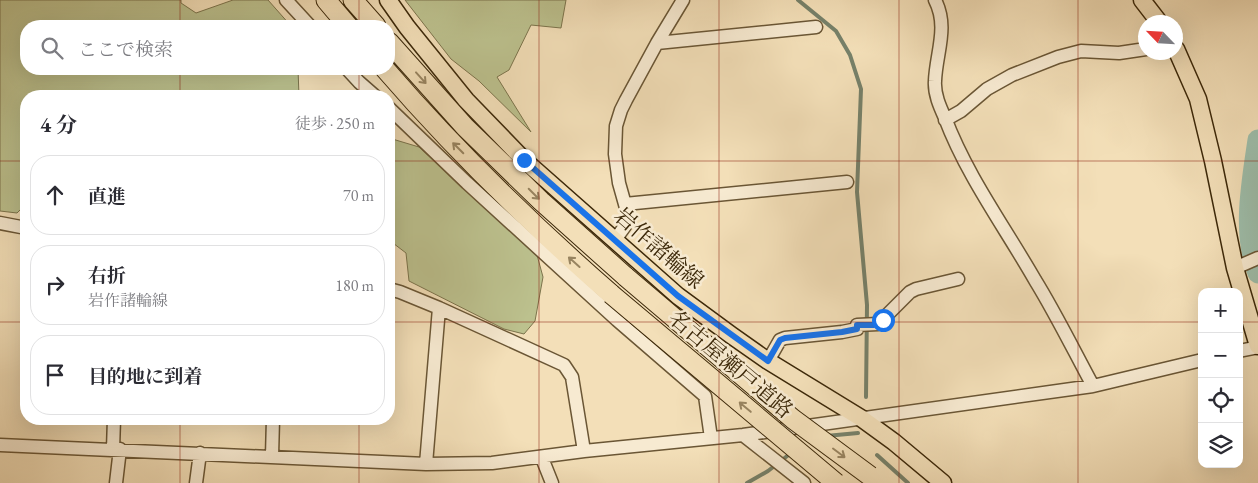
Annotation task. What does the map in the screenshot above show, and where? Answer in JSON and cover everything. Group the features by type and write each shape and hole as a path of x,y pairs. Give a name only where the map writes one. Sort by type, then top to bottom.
{"highway":[{"path":"326,0 343,20"},
{"path":"353,0 371,20"},
{"name":"名古屋瀬戸道路","path":"395,49 465,127 541,201 626,277 793,419 874,479"},
{"name":"名古屋瀬戸道路","path":"390,75 451,141 567,255 836,483"}],"main road":[{"name":"岩作諸輪線","path":"388,0 407,27 466,100 524,160 678,296 768,361 861,418 894,442 943,483"},
{"path":"1142,0 1154,15"},
{"path":"1181,60 1198,99 1213,161 1247,262 1258,346"}],"street":[{"path":"286,0 304,20"},
{"path":"614,240 628,216 619,183 615,154 616,126 621,110 657,43 683,0"},
{"path":"936,0 941,12 942,27 935,83 945,120 968,170 1036,281 1093,386"},
{"path":"657,43 816,27"},
{"path":"945,120 961,111 987,89 1012,75 1058,57 1081,51 1119,54 1138,50"},
{"path":"353,75 368,90"},
{"path":"395,114 616,320 705,396 711,438"},
{"path":"625,204 847,182"},
{"path":"0,223 20,227"},
{"path":"768,361 780,340 842,332 857,329 857,325 874,325 883,320 910,292 958,279"},
{"path":"395,291 439,308 564,365 572,377 584,451"},
{"path":"426,464 439,308"},
{"path":"1243,350 1258,346"},
{"path":"0,444 426,464 492,463 744,434 1093,386 1198,361"},
{"path":"114,425 116,483"},
{"path":"272,456 274,425"},
{"path":"744,434 804,483"},
{"path":"196,483 200,454"},
{"path":"542,458 552,483"}],"green space":[{"path":"0,0 181,0 181,3 196,13 233,0 268,0 286,20 20,20 20,75 298,75 299,90 20,90 20,210 17,213 0,211"},
{"path":"405,0 566,0 561,28 531,25 509,70 497,77 531,132 479,81 451,59"},
{"path":"395,140 419,147 537,255 543,277 535,321 524,334 504,329 409,281 406,253 395,245"}],"waterway":[{"path":"798,0 836,31 850,55 861,89 857,192 867,305 866,397"},
{"path":"1258,140 1251,190 1249,224 1250,241 1258,273"},
{"path":"826,436 858,433"},
{"path":"747,483 768,471 791,453"},
{"path":"877,455 908,483"}],"route":[{"path":"524,160 678,296 768,361 780,340 785,338 842,332 857,329 857,325 874,325 883,320"}]}
